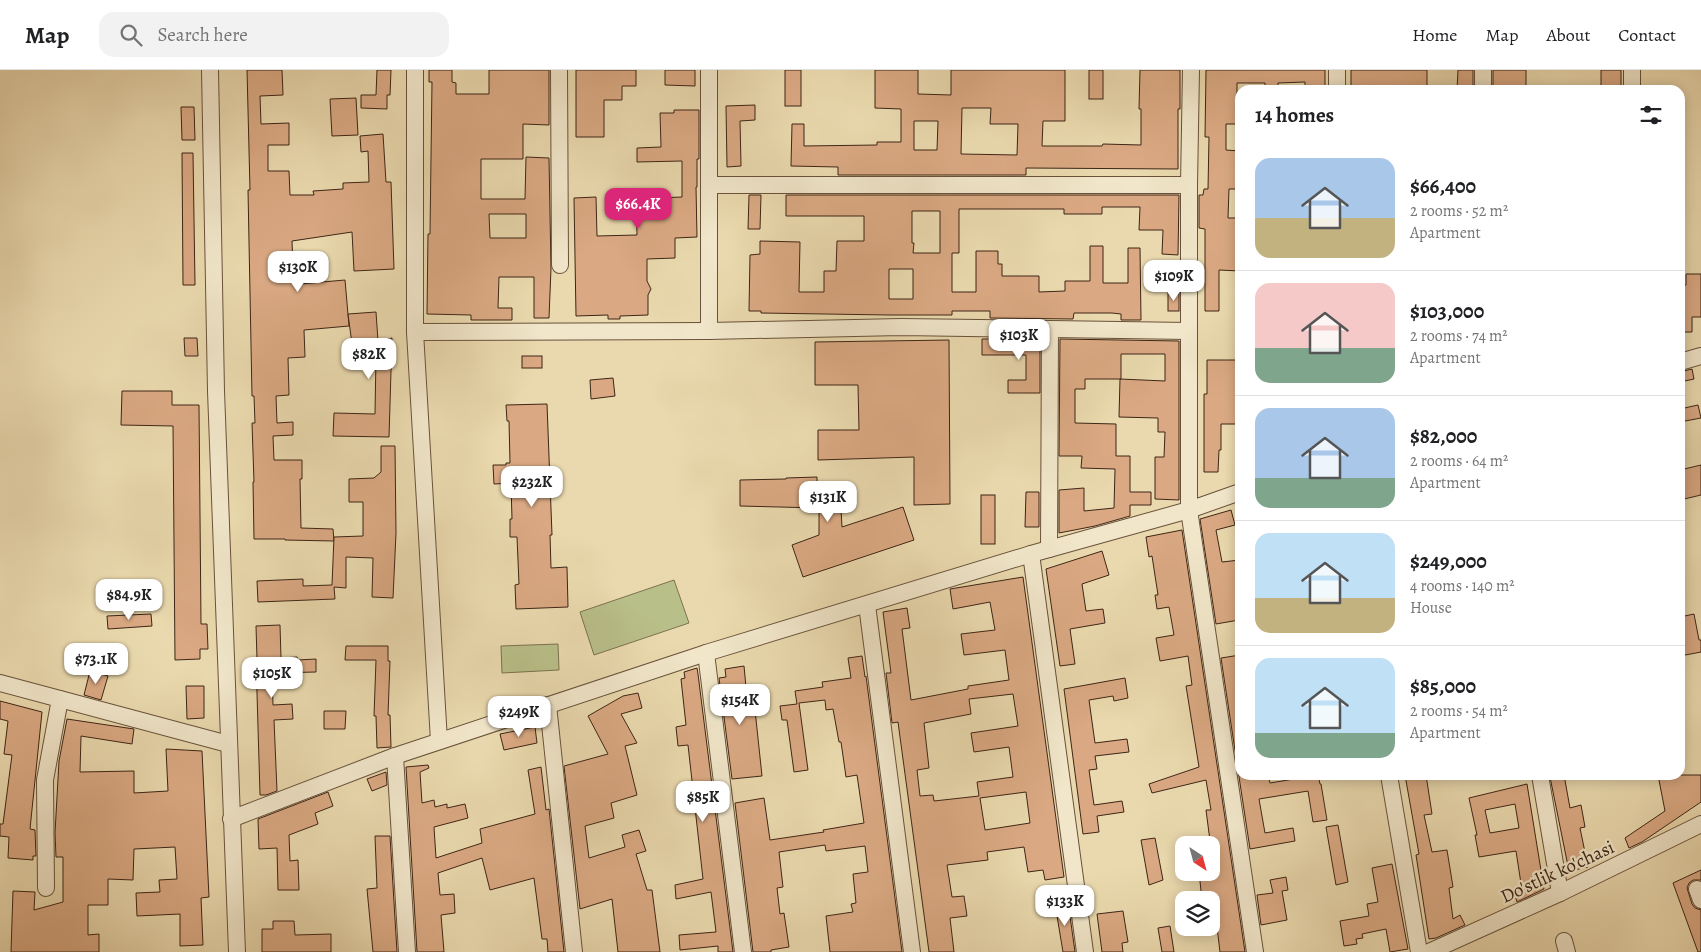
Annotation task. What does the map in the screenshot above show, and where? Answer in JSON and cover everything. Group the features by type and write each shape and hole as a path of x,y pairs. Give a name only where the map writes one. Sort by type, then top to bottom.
{"street":[{"path":"210,70 217,401 236,952"},
{"path":"415,70 416,332 439,741"},
{"path":"559,70 560,265"},
{"path":"709,70 709,331"},
{"path":"1191,70 1188,331 1189,510 1255,952"},
{"path":"1337,70 1337,85"},
{"path":"1483,70 1483,85"},
{"path":"1632,70 1632,85"},
{"path":"709,185 1189,185"},
{"path":"416,332 709,331 901,327 1188,331"},
{"path":"1049,549 1050,330"},
{"path":"1685,361 1701,356"},
{"path":"231,819 395,756 548,705 706,654 1032,554 1189,510 1235,494"},
{"path":"1032,554 1085,952"},
{"path":"867,605 912,952"},
{"path":"706,654 743,952"},
{"path":"0,683 228,744"},
{"path":"46,888 45,780 60,699"},
{"path":"548,705 574,952"},
{"path":"395,756 407,952"},
{"path":"1390,780 1419,952"},
{"path":"1541,780 1560,893"},
{"name":"Do'stlik ko'chasi","path":"1429,952 1560,893 1701,824"}],"green space":[{"path":"674,580 689,623 594,655 580,612"},
{"path":"558,644 559,670 502,673 501,646"}],"building":[{"path":"247,70 282,70 283,95 260,96 261,124 289,123 289,145 268,145 268,171 289,171 290,195 314,195 313,191 343,189 343,183 369,182 368,151 361,152 360,136 383,134 386,182 391,182 394,269 354,271 352,232 292,241 293,269 299,269 300,284 345,280 349,326 304,330 305,357 288,358 289,395 276,396 277,423 293,422 293,435 273,436 274,460 302,460 302,479 300,479 301,528 333,529 334,541 254,539 252,423 255,423 254,396 252,396"},
{"path":"377,70 391,70 390,95 387,95 387,109 361,108 361,95 376,95"},
{"path":"429,70 452,70 452,82 456,83 456,94 489,94 489,70 549,70 549,125 523,124 523,159 481,159 481,199 525,199 526,157 549,158 551,268 549,318 534,318 534,277 499,277 498,308 512,308 512,320 471,320 471,315 427,314 432,82 429,82","holes":["489,214 526,214 526,238 490,238"]},
{"path":"576,70 636,70 636,86 622,86 622,100 604,100 604,137 576,137"},
{"path":"665,70 695,70 695,86 665,85"},
{"path":"785,70 801,70 801,106 785,106"},
{"path":"875,70 918,70 918,94 951,95 951,70 1065,70 1065,121 1043,121 1042,146 1141,145 1141,109 1139,109 1140,70 1180,70 1178,169 1026,168 1026,175 838,175 838,167 791,166 792,124 804,124 804,146 877,145 877,142 901,142 901,109 875,108","holes":["962,108 991,108 990,124 1018,124 1017,155 961,154","914,121 938,121 937,150 914,150"]},
{"path":"1089,70 1103,70 1103,99 1089,99"},
{"path":"1206,70 1325,70 1325,85 1305,85 1305,82 1278,83 1278,85 1237,83 1235,85 1235,124 1226,124 1226,150 1235,151 1235,189 1229,189 1228,218 1235,218 1235,271 1219,270 1219,311 1205,311 1205,229 1199,228 1199,195 1203,195 1204,189 1208,189 1209,137 1205,137"},
{"path":"1351,70 1427,70 1427,85 1351,85"},
{"path":"1458,70 1473,70 1473,85 1457,85"},
{"path":"1493,70 1526,70 1526,85 1493,85"},
{"path":"1601,70 1621,70 1621,85 1601,85"},
{"path":"356,98 358,135 332,136 330,99"},
{"path":"755,105 755,120 740,121 741,166 727,167 726,106"},
{"path":"181,107 194,107 195,140 182,140"},
{"path":"674,110 699,110 699,159 697,159 696,187 697,237 675,238 675,258 647,259 647,281 651,289 648,295 648,315 620,316 620,319 608,319 608,315 576,316 574,198 596,197 597,236 637,235 636,201 682,197 682,161 637,162 637,148 661,147 660,113 674,113"},
{"path":"182,153 193,153 195,285 183,285"},
{"path":"749,195 761,195 760,229 748,229"},
{"path":"786,195 1179,195 1178,255 1162,254 1163,230 1139,230 1140,207 1102,207 1102,214 1064,214 1064,209 959,209 959,253 952,253 952,292 976,292 976,251 998,251 998,264 1002,264 1002,276 1039,276 1039,292 1065,291 1065,281 1090,281 1090,246 1103,246 1103,283 1128,283 1128,248 1140,248 1141,320 1121,320 1121,314 1112,313 1074,313 1073,319 990,318 990,311 952,311 952,315 889,315 761,313 761,311 749,311 750,255 760,254 760,241 800,242 799,292 824,292 824,271 836,271 837,241 864,241 864,216 786,216","holes":["912,211 940,211 940,253 913,253","889,269 913,269 913,299 889,299"]},
{"path":"1686,274 1701,274 1701,317 1692,317 1692,332 1685,332"},
{"path":"1168,292 1179,292 1179,311 1168,311"},
{"path":"376,312 378,341 392,338 389,437 333,436 334,413 375,414 376,356 354,359 348,314"},
{"path":"184,338 197,338 198,356 185,356"},
{"path":"982,339 1040,339 1040,393 1008,393 1008,380 1026,380 1026,355 982,355"},
{"path":"1060,339 1179,341 1179,500 1155,499 1155,457 1164,457 1165,432 1158,432 1158,418 1119,417 1120,379 1085,379 1085,389 1075,389 1075,423 1116,424 1116,456 1130,456 1130,492 1151,492 1151,505 1130,505 1130,516 1095,526 1059,533 1059,490 1084,488 1084,511 1114,508 1115,469 1081,468 1082,456 1059,456","holes":["1121,354 1165,354 1165,381 1120,379"]},
{"path":"949,340 950,504 914,505 914,457 818,460 818,430 859,430 858,385 815,385 815,342"},
{"path":"522,356 542,356 542,368 522,368"},
{"path":"1207,360 1235,360 1235,424 1221,424 1221,450 1219,450 1218,472 1204,472 1204,394 1207,394"},
{"path":"1692,369 1694,379 1685,381 1685,371"},
{"path":"613,378 615,396 591,399 590,380"},
{"path":"122,391 172,391 172,405 199,405 201,624 207,624 208,649 200,649 200,659 175,660 173,426 121,425"},
{"path":"547,404 552,535 550,535 551,568 567,567 568,607 516,609 515,585 519,584 517,537 510,537 510,519 512,519 511,483 494,484 493,465 506,465 506,463 510,463 509,421 507,421 506,405"},
{"path":"1698,405 1701,418 1685,421 1685,408"},
{"path":"381,446 395,446 396,533 393,598 372,597 373,558 346,557 346,588 334,587 335,599 258,602 257,581 303,579 303,586 332,585 334,537 363,536 363,502 349,502 349,479 374,478 381,472"},
{"path":"1701,465 1701,495 1685,499 1685,469"},
{"path":"817,477 817,498 840,491 842,527 903,507 914,540 803,577 792,545 819,535 819,508 740,506 740,480"},
{"path":"1026,492 1039,492 1039,527 1025,527"},
{"path":"981,495 995,495 995,544 981,544"},
{"path":"1231,510 1235,525 1216,530 1222,562 1235,561 1235,621 1216,624 1200,519"},
{"path":"1182,530 1245,952 1220,952 1218,936 1220,936 1220,891 1201,891 1200,881 1220,881 1220,836 1209,836 1206,810 1211,810 1206,780 1152,793 1149,784 1199,767 1186,686 1192,685 1188,656 1160,661 1156,638 1174,635 1169,607 1157,609 1155,595 1158,595 1152,556 1149,557 1146,537"},
{"path":"1102,551 1109,575 1082,584 1086,611 1103,609 1105,623 1070,629 1075,664 1060,666 1046,569"},
{"path":"1023,577 1064,877 1045,880 1043,870 1028,872 1024,847 987,852 988,860 947,865 952,897 964,896 967,916 950,918 954,952 929,952 898,722 892,723 886,673 891,673 883,612 907,608 910,628 902,629 911,700 968,689 968,686 1009,680 1005,650 964,655 961,634 995,630 990,602 953,609 950,589","holes":["1013,694 1018,726 971,733 974,752 1009,747 1013,777 977,782 979,796 934,801 933,795 920,796 917,770 929,768 924,723 971,714 969,699","1026,792 1030,823 985,830 980,798"]},
{"path":"151,614 152,626 108,629 107,616"},
{"path":"1694,614 1699,640 1701,640 1701,652 1685,655 1685,616"},
{"path":"280,625 281,658 297,657 298,660 316,659 316,672 272,673 273,705 292,704 293,719 274,720 277,791 260,795 256,626"},
{"path":"346,646 388,646 388,661 390,661 388,715 390,715 391,747 377,748 376,716 374,716 376,660 345,660"},
{"path":"862,656 902,952 830,952 826,916 853,912 851,904 856,903 853,874 868,872 865,846 826,851 825,845 779,852 783,887 777,888 780,914 784,913 789,947 771,950 771,952 753,952 735,803 764,798 770,840 824,832 823,830 864,823 857,775 846,777 841,742 839,742 833,709 826,710 825,700 799,703 808,770 794,772 787,720 782,720 780,706 797,704 795,691 823,687 822,682 851,678 848,658"},
{"path":"1235,656 1235,750 1221,658"},
{"path":"744,666 747,698 751,698 752,710 755,710 762,776 732,779 719,678 726,677 725,669"},
{"path":"697,668 733,952 718,952 718,946 680,950 679,935 716,932 711,892 676,899 675,885 703,879 688,745 678,746 676,727 686,725 681,679 685,678 684,672"},
{"path":"90,671 108,676 101,700 84,695"},
{"path":"1125,678 1128,698 1114,701 1113,696 1089,700 1095,743 1127,739 1129,752 1095,756 1097,769 1089,770 1094,805 1122,801 1124,812 1097,816 1099,832 1083,834 1064,689"},
{"path":"186,686 204,686 204,718 187,719"},
{"path":"638,693 642,708 621,714 637,743 625,746 637,795 611,803 614,818 585,826 589,858 625,847 622,835 639,830 646,851 636,854 647,890 652,890 660,952 618,952 612,899 580,909 564,766 608,754 588,716 623,696"},
{"path":"0,701 42,712 30,829 35,830 36,856 33,856 33,860 8,858 9,837 0,836 0,824 3,824 12,755 4,754 8,721 0,719"},
{"path":"324,711 346,711 345,729 324,729"},
{"path":"67,719 134,729 132,744 81,736 80,772 134,771 134,793 168,791 166,749 202,751 209,897 201,898 203,945 180,946 180,914 137,916 136,893 160,892 159,880 177,879 175,847 134,849 133,880 108,879 108,905 88,905 88,935 99,934 99,952 11,952 13,891 35,892 34,910 63,902 63,857 56,857 55,833 59,761"},
{"path":"535,727 537,743 504,750 500,734"},
{"path":"428,765 429,768 420,772 422,803 434,800 435,807 447,804 447,808 465,804 468,818 434,827 436,858 482,843 480,829 535,814 528,770 541,767 546,810 549,809 564,952 548,952 547,939 542,939 534,878 490,890 482,858 438,873 440,895 454,894 455,913 441,915 444,952 417,952 406,767"},
{"path":"386,772 387,785 372,791 367,779"},
{"path":"1685,775 1701,775 1701,802 1642,842 1629,848 1625,838 1665,811 1659,780 1685,780"},
{"path":"1240,780 1269,780 1270,783 1288,780 1319,780 1327,820 1313,822 1308,791 1259,799 1265,833 1293,828 1295,841 1250,849"},
{"path":"1406,780 1427,780 1432,814 1424,815 1432,852 1447,850 1453,887 1449,888 1453,919 1460,915 1465,925 1436,938 1429,939 1416,855 1419,854"},
{"path":"1551,780 1565,780 1570,808 1581,805 1585,827 1580,828 1588,867 1569,871"},
{"path":"1527,784 1544,889 1517,902 1514,892 1522,890 1516,851 1479,857 1475,835 1477,835 1469,798","holes":["1515,804 1519,828 1490,833 1485,810"]},
{"path":"328,792 333,806 315,813 318,824 289,835 290,861 298,860 299,890 278,890 277,848 259,849 258,819"},
{"path":"1338,825 1348,882 1336,885 1326,827"},
{"path":"375,836 390,836 397,952 373,952 367,889 377,888"},
{"path":"1155,838 1163,880 1149,885 1141,840"},
{"path":"1392,864 1408,949 1390,952 1386,929 1362,934 1363,938 1356,939 1357,944 1344,946 1340,921 1369,916 1367,904 1378,902 1372,868"},
{"path":"1701,870 1701,880 1693,880 1687,888 1692,904 1695,908 1701,910 1701,952 1698,952 1673,883"},
{"path":"1286,877 1288,890 1282,891 1287,920 1261,925 1257,895 1273,893 1270,880"},
{"path":"1068,902 1075,952 1063,952 1055,904"},
{"path":"1123,911 1128,942 1122,943 1123,952 1102,952 1097,914"},
{"path":"273,921 294,921 295,935 331,934 331,952 262,952 262,929 273,929"},
{"path":"1170,926 1174,952 1162,952 1158,928"}]}
